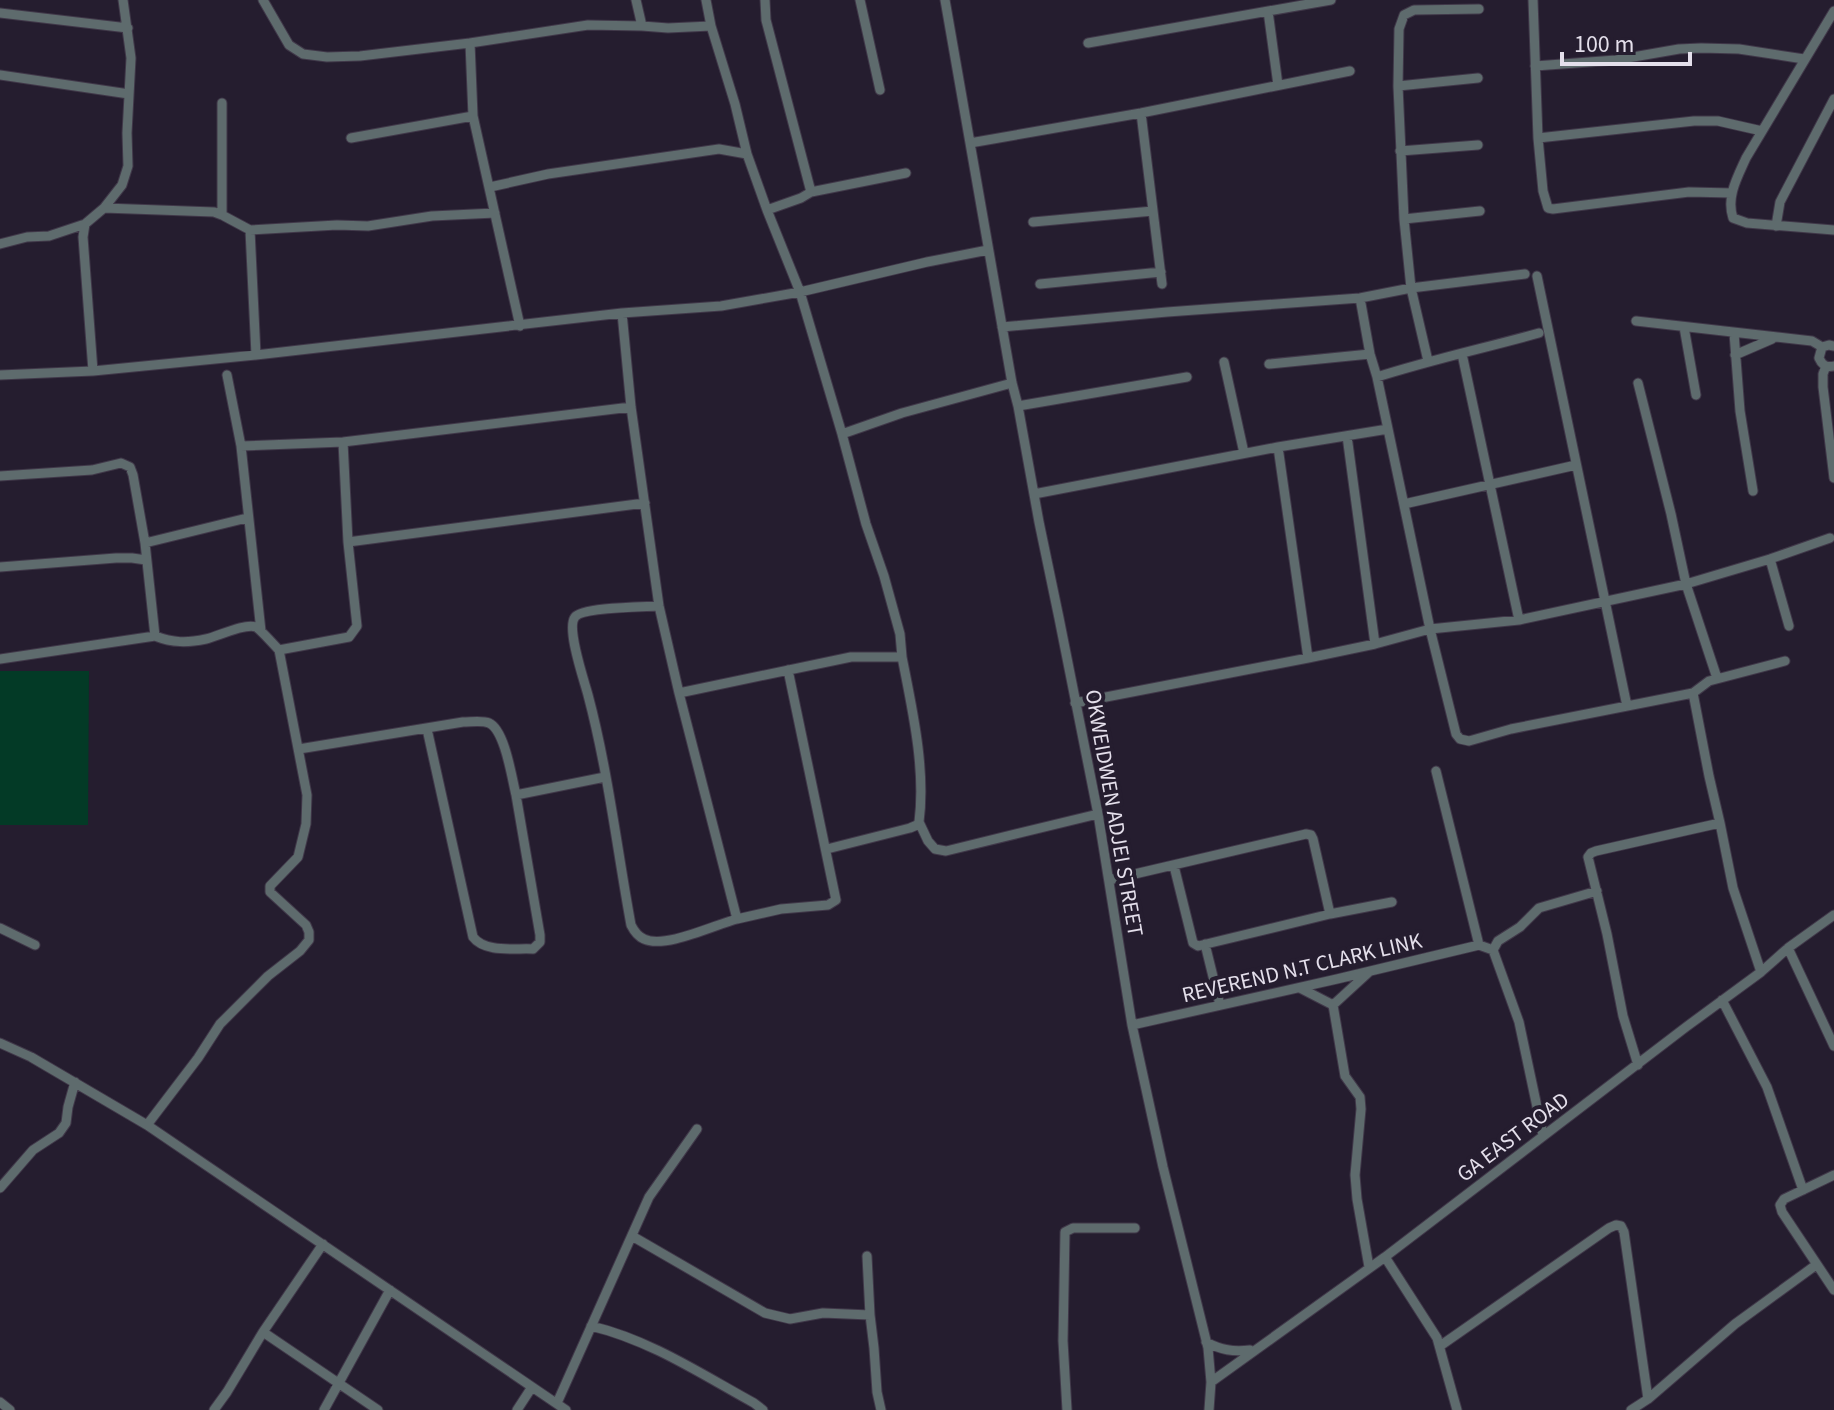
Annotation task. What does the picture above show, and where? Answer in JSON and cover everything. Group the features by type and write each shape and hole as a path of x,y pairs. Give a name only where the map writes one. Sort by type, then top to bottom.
{"street":[{"path":"0,244 27,237 49,236 85,224 104,208 122,185 128,166 131,58 123,0"},
{"path":"263,0 289,45 303,54 327,57 470,43 588,25 711,26"},
{"path":"636,0 642,26"},
{"path":"706,0 747,154 800,292 900,634 916,723 919,822 928,841 935,849 946,851 1098,814"},
{"path":"765,0 766,20 811,192"},
{"path":"860,0 880,90"},
{"name":"OKWEIDWEN ADJEI STREET","path":"945,0 1012,383 1098,814 1132,1025 1210,1363 1209,1410"},
{"path":"1088,43 1331,0"},
{"path":"1533,0 1538,138 1543,191 1548,208 1689,192 1732,193"},
{"path":"1428,361 1411,288 1404,219 1398,86 1399,29 1404,15 1414,10 1479,9"},
{"path":"1268,11 1278,85"},
{"path":"1834,11 1746,158 1729,207 1733,218 1747,223 1834,230"},
{"path":"0,13 128,28"},
{"path":"470,43 473,116 520,326"},
{"path":"1535,66 1616,60 1701,48 1739,49 1804,59"},
{"path":"970,143 1350,71"},
{"path":"0,75 129,94"},
{"path":"1398,86 1478,78"},
{"path":"1776,226 1780,202 1834,99"},
{"path":"222,103 222,215"},
{"path":"1141,113 1162,284"},
{"path":"351,138 473,116"},
{"path":"1538,138 1694,121 1718,121 1762,131"},
{"path":"1400,151 1478,145"},
{"path":"490,187 548,174 719,149 747,154"},
{"path":"767,210 811,192 906,173"},
{"path":"104,208 214,212 250,230 368,226 432,216 495,213"},
{"path":"1033,222 1153,211"},
{"path":"1404,219 1480,211"},
{"path":"85,224 83,237 93,371"},
{"path":"250,230 256,355"},
{"path":"0,375 93,371 622,313 721,306 800,292 988,250"},
{"path":"1040,284 1161,272"},
{"path":"1002,327 1360,298 1411,288 1525,274"},
{"path":"1537,276 1627,706"},
{"path":"1360,298 1430,629 1456,734 1462,741 1693,693 1717,678 1785,661"},
{"path":"622,313 631,407 659,606 737,919"},
{"path":"1636,321 1816,342 1822,347"},
{"path":"1684,327 1696,395"},
{"path":"1377,377 1539,333"},
{"path":"1734,333 1740,411 1753,491"},
{"path":"1735,355 1775,337"},
{"path":"1834,346 1822,347 1819,352 1821,363 1830,366 1823,374 1823,387 1834,478"},
{"path":"1269,364 1370,354"},
{"path":"1462,354 1519,620"},
{"path":"1224,362 1244,453"},
{"path":"227,375 241,446 261,631"},
{"path":"1018,406 1187,377"},
{"path":"842,434 902,413 1012,383"},
{"path":"1638,383 1686,584 1717,678"},
{"path":"241,446 343,442 631,407"},
{"path":"1034,494 1244,453 1388,429"},
{"path":"1347,436 1375,644"},
{"path":"279,650 349,637 357,626 348,542 343,442"},
{"path":"1278,447 1308,658"},
{"path":"0,476 92,470 121,463 130,467 145,543 155,636"},
{"path":"1404,504 1576,465"},
{"path":"348,542 645,503"},
{"path":"145,543 247,518"},
{"path":"1075,703 1308,658 1430,629 1519,620 1604,602 1686,584 1830,538"},
{"path":"0,567 124,558 146,560"},
{"path":"1770,559 1789,626"},
{"path":"659,606 602,609 581,613 573,619 574,642 593,715 631,925 646,941 684,938 718,924 781,909 828,905 837,897 788,670"},
{"path":"0,659 155,636 176,643 251,627 257,627 279,650 307,795 306,824 298,857 270,886 270,892 306,925 309,940 220,1024 147,1125"},
{"path":"679,693 851,657 902,657"},
{"path":"1693,693 1733,888 1761,972"},
{"path":"299,749 463,722 490,723 502,739 516,795 540,935 540,942 533,949 489,947 477,943 473,937 427,729"},
{"path":"1436,771 1479,945 1493,950"},
{"path":"516,795 605,777"},
{"path":"827,849 910,828 919,822"},
{"path":"1638,1065 1623,1016 1588,857 1591,853 1720,823"},
{"path":"1109,880 1306,834 1311,835 1330,914"},
{"path":"1174,866 1193,943 1198,946 1392,902"},
{"path":"1543,1135 1519,1022 1493,950 1498,941 1520,927 1539,908 1597,891"},
{"name":"GA EAST ROAD","path":"1211,1383 1385,1257 1834,915"},
{"path":"0,928 35,945"},
{"path":"1205,944 1220,1005"},
{"name":"REVEREND N.T CLARK LINK","path":"1132,1025 1479,945"},
{"path":"1788,948 1834,1046"},
{"path":"1333,1005 1371,970"},
{"path":"1300,988 1333,1005"},
{"path":"1722,1000 1767,1087 1803,1190"},
{"path":"1333,1005 1345,1076 1360,1097 1355,1175 1369,1267"},
{"path":"0,1043 31,1057 147,1125 566,1410"},
{"path":"0,1188 33,1150 59,1133 66,1123 75,1082"},
{"path":"557,1403 649,1197 697,1129"},
{"path":"1834,1175 1784,1199 1780,1205 1834,1290"},
{"path":"1440,1346 1609,1228 1621,1226 1648,1399"},
{"path":"1067,1410 1063,1341 1065,1232 1073,1228 1135,1228"},
{"path":"632,1236 765,1313 790,1319 823,1313 870,1315"},
{"path":"214,1410 323,1244"},
{"path":"867,1256 881,1410"},
{"path":"1385,1257 1437,1338 1457,1410"},
{"path":"1631,1410 1735,1324 1816,1265"},
{"path":"324,1410 390,1290"},
{"path":"591,1326 615,1332 676,1359 763,1410"},
{"path":"263,1332 378,1410"},
{"path":"1206,1342 1231,1351 1254,1350"},
{"path":"517,1410 532,1387"},
{"path":"0,1402 10,1410"}],"green space":[{"path":"0,671 89,671 88,825 0,825"}]}
